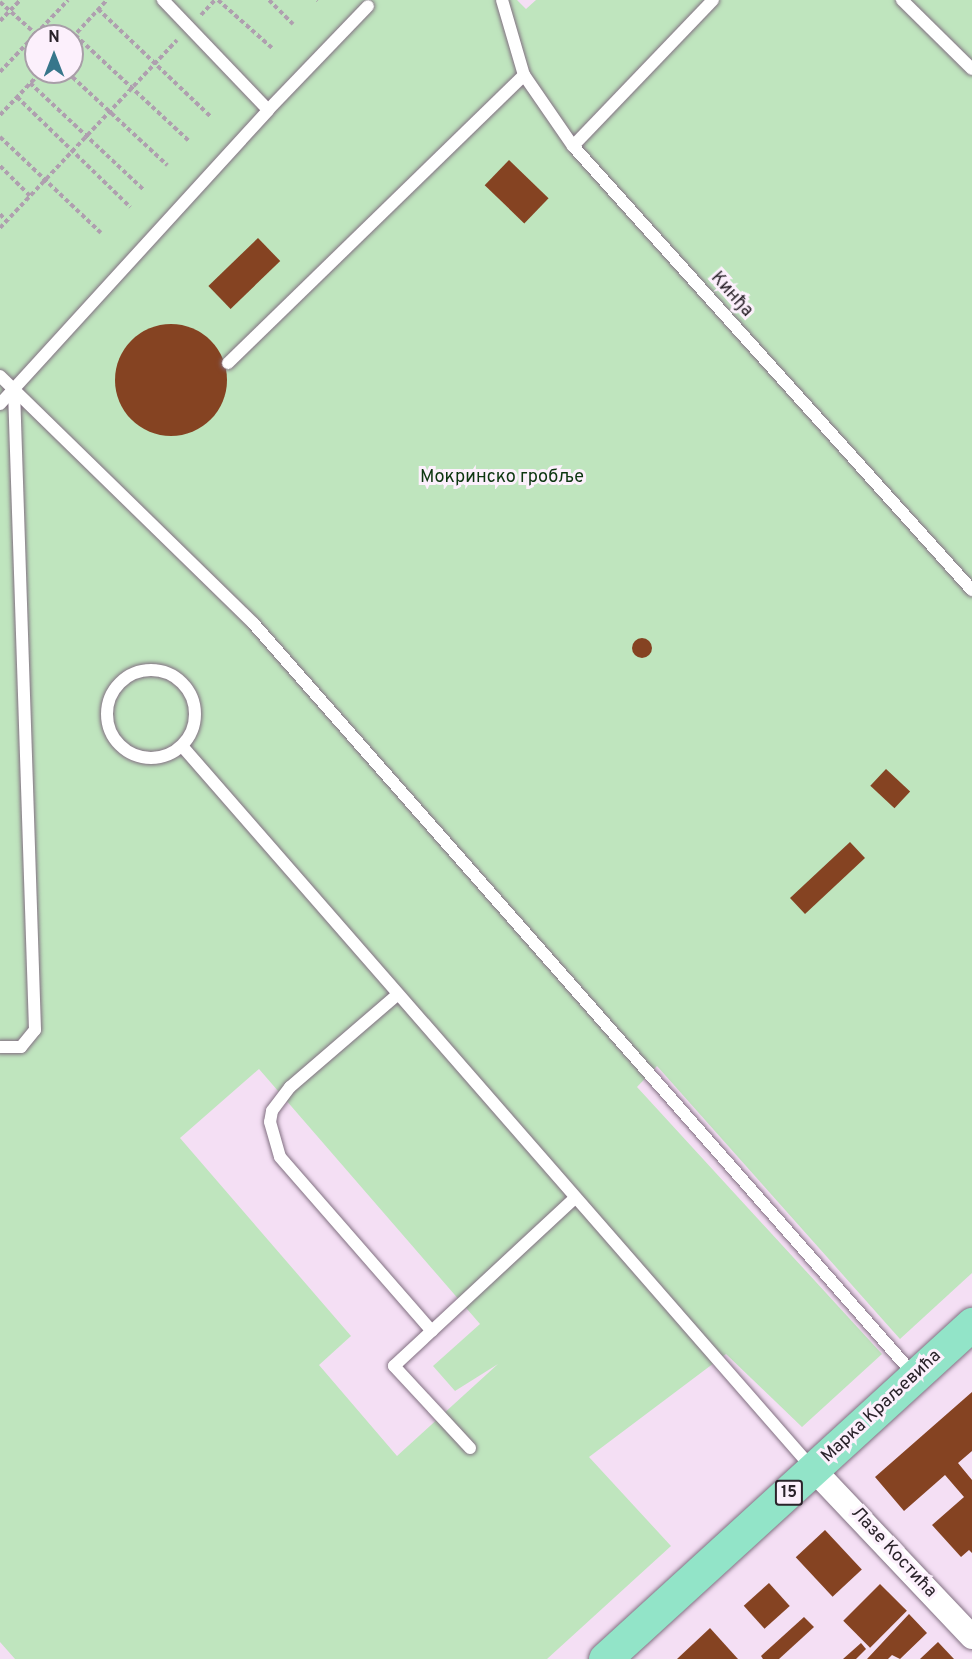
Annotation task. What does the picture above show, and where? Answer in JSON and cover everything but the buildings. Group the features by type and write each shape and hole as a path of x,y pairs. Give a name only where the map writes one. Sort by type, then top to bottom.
{"main road":[{"name":"Марка Краљевића","path":"604,1659 972,1324"}],"street":[{"name":"Лазе Костића","path":"814,1470 972,1637"}],"lane":[{"path":"163,0 268,110"},
{"name":"Кинђа","path":"502,0 524,75 573,146 972,590"},
{"path":"573,146 713,0"},
{"path":"902,0 972,69"},
{"path":"0,404 268,110 368,6"},
{"path":"228,363 524,75"},
{"path":"0,376 253,623 915,1376"},
{"path":"0,1047 21,1047 35,1030 14,390"},
{"path":"147,670 168,674 180,681 189,692 195,713 190,734 182,746 155,758 140,757 121,747 109,729 106,714 116,687 133,674 147,670"},
{"path":"182,746 574,1199 814,1470"},
{"path":"398,995 290,1087 272,1111 270,1122 280,1157 432,1331"},
{"path":"470,1448 394,1366 574,1199"}],"path":[{"path":"0,21 20,0"},
{"path":"47,24 68,0"},
{"path":"84,25 107,0"},
{"path":"0,228 217,0 272,48"},
{"path":"269,0 293,24"},
{"path":"0,2 25,24"},
{"path":"98,9 212,117"},
{"path":"84,47 189,141"},
{"path":"0,72 24,48"},
{"path":"0,116 29,84"},
{"path":"31,84 143,189"},
{"path":"80,84 167,165"},
{"path":"17,97 130,207"},
{"path":"0,137 101,233"},
{"path":"0,166 30,196"},
{"path":"0,214 6,221"}],"green space":[{"name":"Мокринско гробље","path":"0,0 517,0 526,9 536,0 972,0 972,1273 900,1339 657,1066 637,1087 882,1354 802,1427 726,1354 589,1457 671,1546 547,1659 15,1659 0,1642","holes":["259,1069 480,1324 433,1366 455,1391 498,1364 397,1456 319,1365 351,1336 180,1138"]}]}
